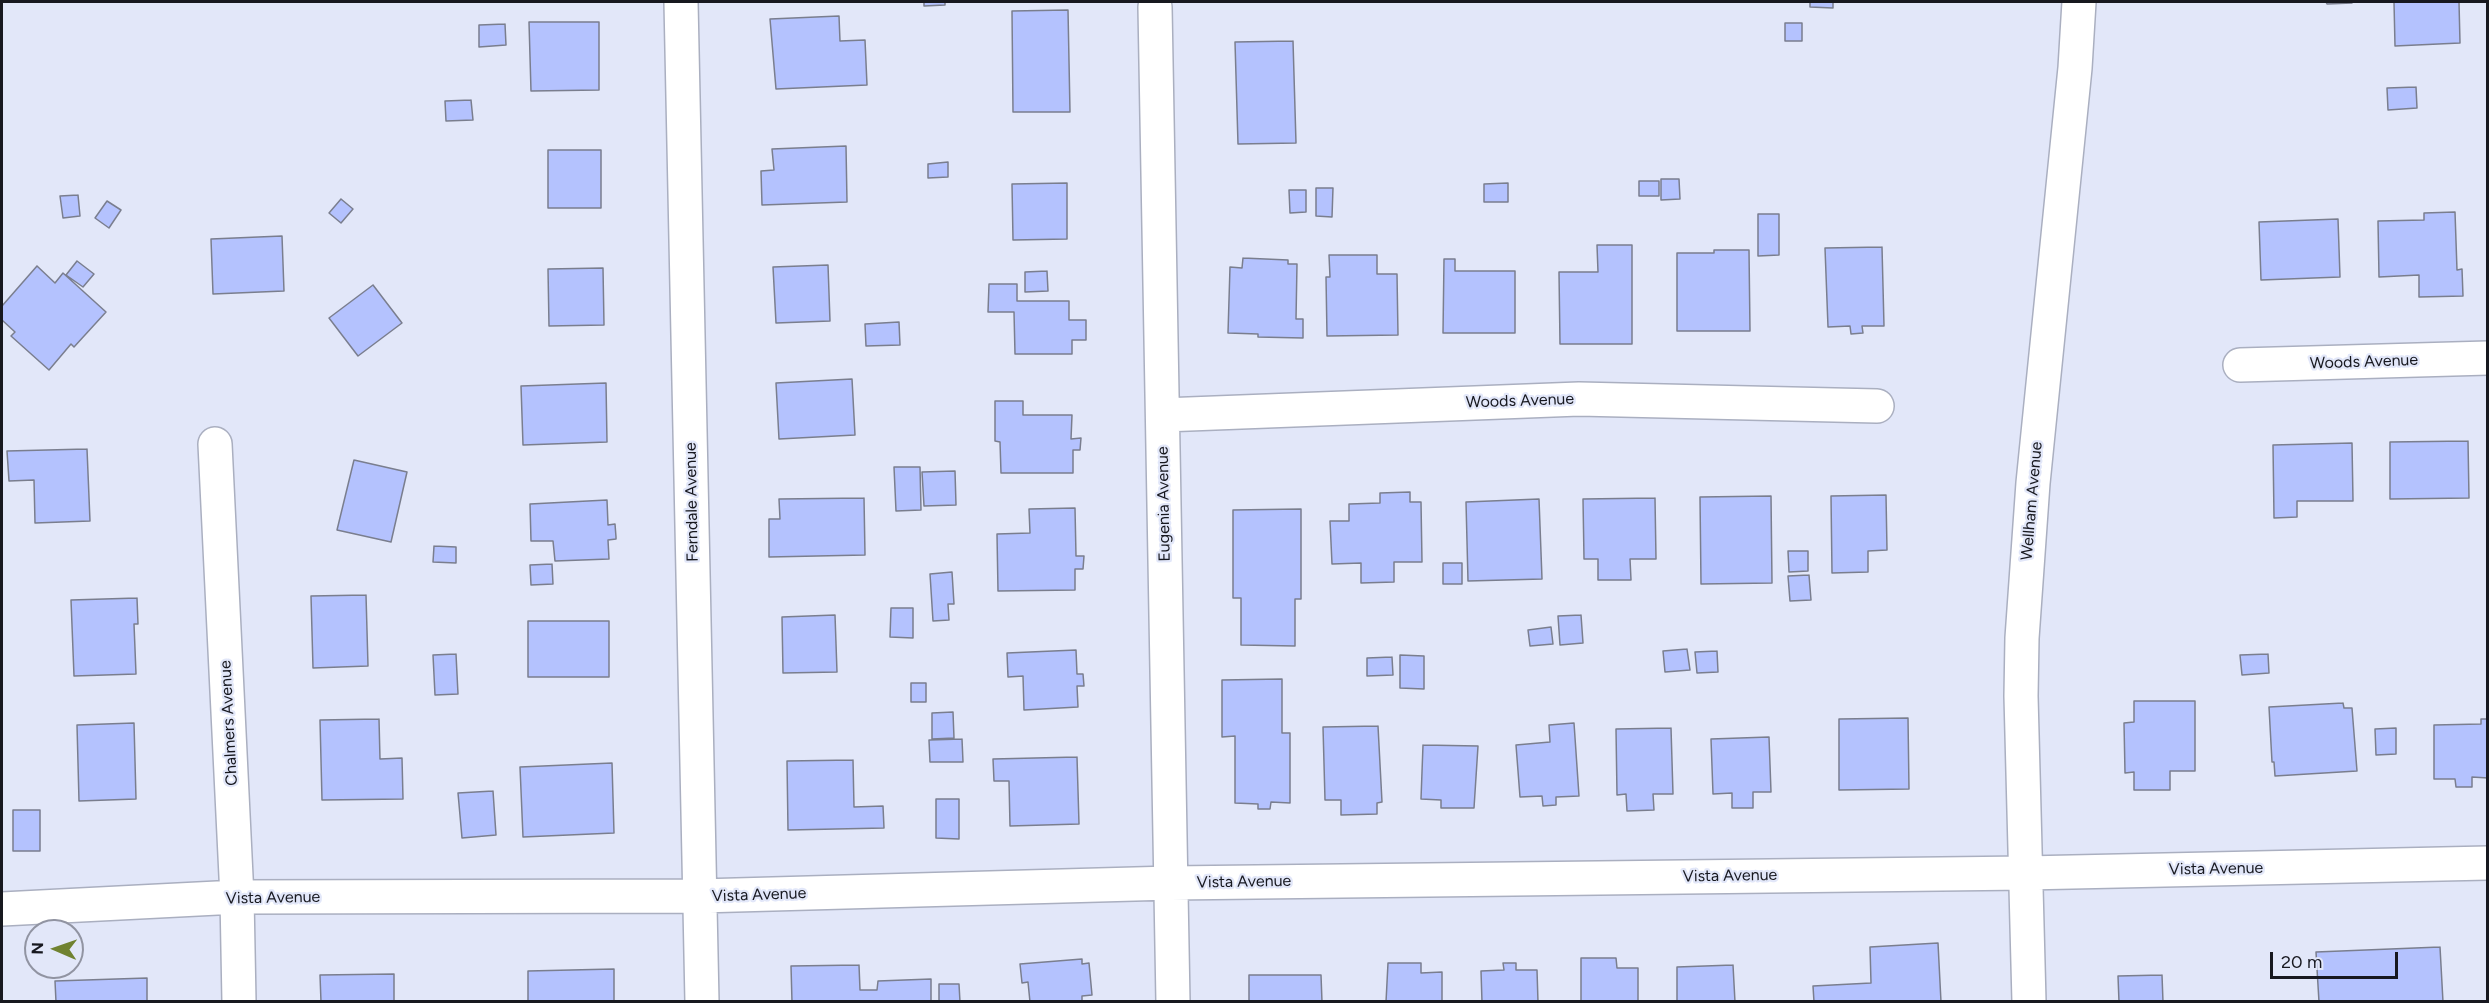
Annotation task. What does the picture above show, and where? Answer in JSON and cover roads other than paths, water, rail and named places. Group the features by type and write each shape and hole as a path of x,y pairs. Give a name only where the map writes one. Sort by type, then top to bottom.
{"street":[{"name":"Ferndale Avenue","path":"681,2 702,1002"},
{"name":"Wellham Avenue","path":"2029,1002 2021,696 2026,562 2075,68 2079,2"},
{"name":"Eugenia Avenue","path":"1155,7 1173,1002"},
{"name":"Woods Avenue","path":"2240,365 2487,358"},
{"name":"Woods Avenue","path":"1163,415 1579,399 1877,406"},
{"name":"Chalmers Avenue","path":"215,444 237,897 239,1002"},
{"name":"Vista Avenue","path":"2,909 237,897 700,897 1171,883 2026,873 2487,863"}]}
